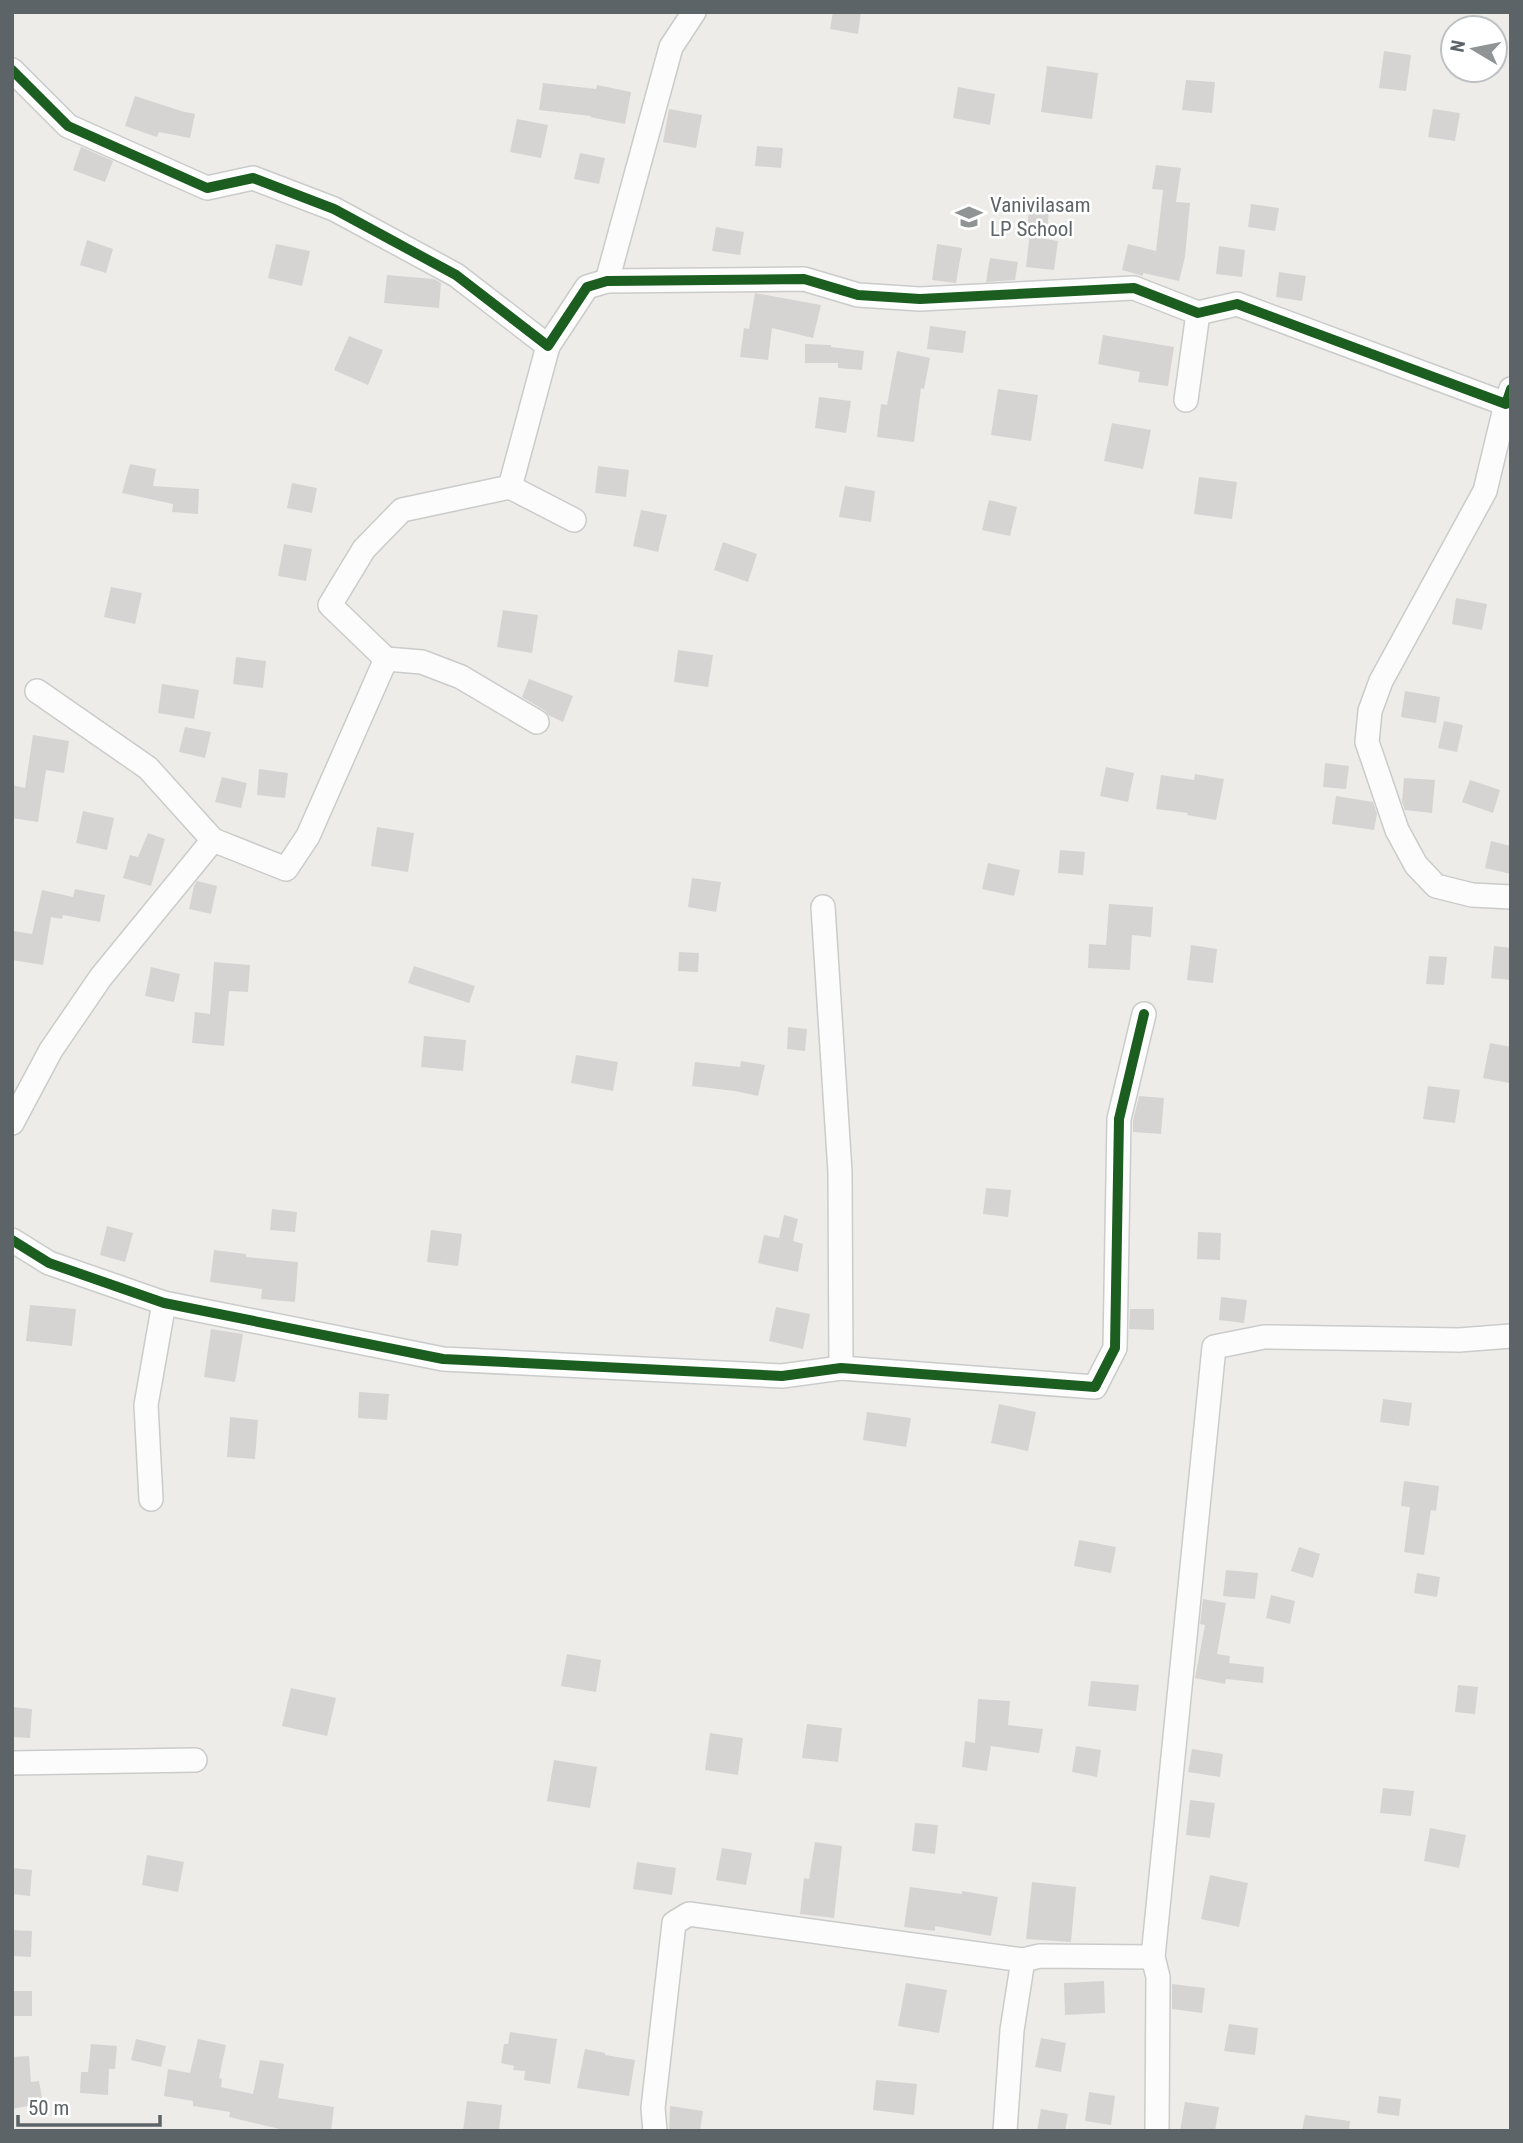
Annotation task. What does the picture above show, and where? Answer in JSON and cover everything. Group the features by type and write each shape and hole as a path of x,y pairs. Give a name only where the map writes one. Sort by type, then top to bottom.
{"street":[{"path":"607,281 671,47 694,12"},
{"path":"12,70 68,126 207,188 253,178 334,209 456,275 548,346"},
{"path":"510,487 548,346 587,287 607,281 804,279 858,295 920,299 1134,288 1198,313 1237,304 1508,396 1485,491 1381,681 1370,711 1367,743 1397,830 1416,865 1436,886 1472,895 1511,897"},
{"path":"1186,400 1198,313"},
{"path":"537,722 461,677 422,662 386,659 330,605 364,549 402,510 510,487 574,520"},
{"path":"37,691 148,768 213,840 286,869 308,836 386,659"},
{"path":"12,1123 51,1050 101,976 213,840"},
{"path":"823,907 840,1172 841,1368"},
{"path":"12,1240 49,1263 164,1303 443,1359 782,1376 841,1368 1095,1387 1115,1348 1119,1118 1144,1014"},
{"path":"151,1499 146,1405 164,1303"},
{"path":"1157,2131 1158,1977 1153,1957 1214,1347 1264,1337 1459,1340 1511,1336"},
{"path":"12,1763 195,1760"},
{"path":"655,2131 653,2108 674,1923 689,1914 1023,1960 1040,1956 1153,1957"},
{"path":"1005,2131 1012,2030 1023,1960"}],"building":[{"path":"833,12 861,12 858,34 830,29"},
{"path":"1384,51 1411,55 1406,91 1379,88"},
{"path":"1047,66 1098,73 1092,119 1041,112"},
{"path":"1186,80 1215,82 1212,113 1182,110"},
{"path":"543,83 596,89 597,85 631,92 625,124 591,116 539,110"},
{"path":"958,87 995,94 990,125 953,118"},
{"path":"135,96 195,114 190,138 159,132 157,137 125,126"},
{"path":"669,109 702,115 696,148 663,142"},
{"path":"1433,109 1460,113 1455,141 1428,137"},
{"path":"517,119 548,125 541,158 510,152"},
{"path":"757,146 783,148 781,168 755,166"},
{"path":"81,147 113,161 105,182 73,170"},
{"path":"580,153 605,158 599,184 574,179"},
{"path":"1156,165 1181,168 1176,202 1190,203 1185,257 1179,281 1122,270 1128,244 1156,251 1163,190 1152,189"},
{"path":"1251,204 1279,208 1275,231 1248,227"},
{"path":"1029,209 1049,211 1046,239 1058,241 1054,270 1026,267 1030,231 1027,231"},
{"path":"716,227 744,232 740,255 712,251"},
{"path":"87,240 113,249 106,273 80,265"},
{"path":"276,244 310,251 302,286 268,278"},
{"path":"937,244 962,248 956,283 932,280"},
{"path":"1219,246 1245,250 1242,277 1216,274"},
{"path":"990,258 1018,262 1015,280 986,282"},
{"path":"1279,272 1306,276 1302,301 1276,297"},
{"path":"387,275 434,279 441,283 439,308 384,303"},
{"path":"755,293 821,305 813,338 772,328 768,360 740,357 744,328 749,329"},
{"path":"930,326 966,331 963,353 927,349"},
{"path":"1103,335 1174,347 1168,386 1138,382 1140,372 1098,364"},
{"path":"349,336 383,350 368,385 334,370"},
{"path":"805,344 864,351 862,370 838,368 838,363 805,363"},
{"path":"897,351 930,358 924,389 921,388 914,442 877,437 881,404 887,405"},
{"path":"998,389 1038,395 1031,441 991,435"},
{"path":"819,397 851,401 846,433 815,428"},
{"path":"1112,423 1151,430 1143,469 1104,461"},
{"path":"130,464 156,469 153,486 199,489 198,514 172,512 173,504 122,493"},
{"path":"598,466 629,470 626,497 595,493"},
{"path":"1199,477 1237,482 1232,519 1194,514"},
{"path":"292,483 317,488 312,513 287,508"},
{"path":"845,486 875,491 871,522 839,517"},
{"path":"989,500 1017,507 1010,536 982,530"},
{"path":"641,510 667,515 658,552 633,546"},
{"path":"723,542 757,554 748,582 714,570"},
{"path":"284,544 312,549 306,581 278,576"},
{"path":"111,587 142,593 135,624 104,617"},
{"path":"1456,598 1487,604 1482,630 1452,624"},
{"path":"503,610 538,615 532,653 497,647"},
{"path":"678,650 713,655 708,687 674,682"},
{"path":"236,657 266,661 263,688 233,684"},
{"path":"529,679 573,696 563,722 522,697"},
{"path":"162,684 199,690 194,719 158,713"},
{"path":"1405,691 1440,697 1436,723 1401,717"},
{"path":"1444,721 1463,725 1457,752 1438,748"},
{"path":"185,727 211,732 205,758 179,752"},
{"path":"33,735 69,741 64,773 46,770 38,822 12,818 12,785 25,788"},
{"path":"1325,763 1349,766 1346,789 1323,787"},
{"path":"1106,767 1134,773 1128,802 1100,796"},
{"path":"259,769 288,773 285,798 257,795"},
{"path":"1195,774 1224,779 1216,820 1156,809 1161,775 1194,780"},
{"path":"222,777 247,783 241,808 215,802"},
{"path":"1404,778 1435,780 1432,813 1405,810 1402,802"},
{"path":"1470,780 1500,790 1493,813 1462,802"},
{"path":"1336,796 1373,802 1377,814 1374,830 1332,824"},
{"path":"83,811 114,818 107,850 76,843"},
{"path":"377,827 414,833 408,872 371,866"},
{"path":"148,833 165,839 151,886 123,878 130,855 138,857"},
{"path":"1491,841 1511,846 1511,874 1485,868"},
{"path":"1060,850 1085,852 1083,875 1058,873"},
{"path":"988,863 1020,870 1014,896 982,889"},
{"path":"692,878 721,882 716,912 688,907"},
{"path":"197,881 217,886 211,914 189,909"},
{"path":"75,889 105,895 100,922 63,915 62,919 51,917 43,965 12,960 14,931 32,934 42,890 73,897"},
{"path":"1109,904 1153,907 1151,937 1132,935 1130,970 1088,968 1089,944 1106,945"},
{"path":"1191,945 1217,949 1213,983 1187,980"},
{"path":"1494,946 1511,948 1511,980 1491,978"},
{"path":"679,952 699,953 698,972 678,971"},
{"path":"1429,956 1447,957 1444,985 1426,984"},
{"path":"214,962 250,965 248,992 229,991 224,1046 192,1043 195,1012 210,1014"},
{"path":"414,966 475,986 469,1003 408,983"},
{"path":"151,967 180,974 174,1002 145,996"},
{"path":"788,1027 807,1029 805,1051 787,1049"},
{"path":"424,1036 466,1040 463,1071 421,1067"},
{"path":"1490,1043 1511,1047 1509,1083 1483,1078"},
{"path":"576,1055 618,1062 613,1091 571,1083"},
{"path":"741,1061 765,1065 758,1096 692,1086 695,1062 740,1067"},
{"path":"1428,1086 1460,1090 1455,1123 1423,1119"},
{"path":"1139,1096 1164,1098 1161,1134 1133,1132"},
{"path":"986,1188 1011,1190 1008,1217 983,1214"},
{"path":"272,1209 297,1212 295,1232 270,1230"},
{"path":"784,1215 798,1219 793,1241 803,1244 798,1272 758,1263 764,1235 779,1238"},
{"path":"107,1226 133,1233 125,1262 100,1255"},
{"path":"431,1230 462,1234 458,1266 427,1262"},
{"path":"1198,1232 1221,1233 1220,1260 1197,1259"},
{"path":"214,1250 246,1254 246,1257 298,1262 295,1302 261,1299 262,1289 210,1282"},
{"path":"1221,1297 1247,1300 1244,1323 1219,1320"},
{"path":"30,1305 76,1309 72,1346 26,1341"},
{"path":"776,1307 810,1314 803,1349 769,1341"},
{"path":"1130,1309 1154,1309 1154,1330 1129,1329"},
{"path":"211,1329 243,1334 235,1382 204,1377"},
{"path":"359,1392 389,1394 387,1420 358,1418"},
{"path":"1383,1399 1412,1403 1409,1426 1380,1422"},
{"path":"999,1404 1036,1412 1028,1451 991,1443"},
{"path":"867,1412 911,1418 906,1447 863,1440"},
{"path":"230,1417 258,1420 255,1459 227,1457"},
{"path":"1404,1481 1439,1486 1436,1511 1431,1510 1424,1555 1404,1552 1410,1507 1401,1506"},
{"path":"1079,1540 1116,1547 1111,1573 1074,1566"},
{"path":"1299,1547 1320,1554 1313,1578 1291,1571"},
{"path":"1226,1570 1258,1573 1255,1599 1223,1596"},
{"path":"1417,1573 1440,1577 1437,1597 1414,1593"},
{"path":"1271,1595 1295,1601 1290,1624 1266,1618"},
{"path":"1203,1599 1226,1603 1217,1654 1230,1656 1229,1663 1264,1667 1263,1683 1226,1679 1225,1684 1195,1678 1205,1625 1200,1624"},
{"path":"567,1654 601,1660 596,1692 561,1686"},
{"path":"1091,1681 1139,1685 1136,1711 1088,1706"},
{"path":"1458,1685 1478,1687 1475,1714 1455,1712"},
{"path":"291,1688 336,1698 327,1736 282,1726"},
{"path":"978,1699 1010,1701 1008,1725 1043,1729 1039,1753 991,1746 987,1771 962,1767 965,1741 975,1743"},
{"path":"12,1707 32,1709 30,1738 12,1737"},
{"path":"807,1724 842,1728 838,1762 802,1758"},
{"path":"710,1733 743,1738 738,1775 705,1770"},
{"path":"1076,1746 1101,1750 1097,1777 1072,1772"},
{"path":"1192,1749 1223,1754 1220,1777 1188,1772"},
{"path":"554,1760 597,1767 590,1808 547,1801"},
{"path":"1383,1788 1414,1791 1411,1816 1380,1813"},
{"path":"1190,1800 1215,1803 1210,1838 1186,1835"},
{"path":"915,1823 938,1825 935,1854 912,1851"},
{"path":"1430,1828 1466,1835 1459,1868 1424,1861"},
{"path":"815,1842 842,1846 834,1918 800,1914 804,1878 809,1879"},
{"path":"722,1848 752,1853 746,1885 716,1880"},
{"path":"147,1855 184,1862 178,1892 142,1885"},
{"path":"637,1862 676,1868 672,1895 633,1889"},
{"path":"12,1868 32,1870 30,1896 12,1894"},
{"path":"1210,1875 1248,1883 1239,1927 1201,1919"},
{"path":"1032,1882 1076,1887 1071,1942 1026,1939"},
{"path":"910,1887 998,1897 991,1936 935,1926 935,1931 904,1927"},
{"path":"12,1930 32,1931 31,1957 12,1956"},
{"path":"1104,1981 1105,2013 1065,2015 1064,1983"},
{"path":"906,1983 947,1990 939,2033 898,2026"},
{"path":"1172,1984 1205,1988 1202,2013 1172,2009"},
{"path":"12,1991 32,1991 32,2016 12,2016"},
{"path":"1229,2024 1258,2028 1255,2055 1224,2051"},
{"path":"510,2032 557,2039 550,2084 524,2080 525,2071 513,2070 514,2066 501,2063 504,2044 508,2044"},
{"path":"1041,2038 1066,2043 1061,2072 1035,2067"},
{"path":"136,2039 166,2046 161,2067 131,2060"},
{"path":"198,2039 226,2045 219,2078 222,2079 221,2087 253,2094 260,2060 284,2064 278,2098 334,2107 331,2131 288,2131 229,2117 230,2112 193,2106 193,2101 164,2096 168,2069 190,2073"},
{"path":"91,2044 117,2046 115,2069 109,2069 108,2095 80,2093 81,2072 88,2072"},
{"path":"585,2049 635,2060 629,2096 577,2088"},
{"path":"29,2056 31,2082 39,2081 43,2103 12,2109 12,2057"},
{"path":"876,2080 917,2084 914,2115 873,2110"},
{"path":"1089,2092 1115,2096 1111,2125 1085,2121"},
{"path":"1379,2096 1401,2099 1399,2116 1377,2113"},
{"path":"467,2101 502,2105 499,2131 463,2131"},
{"path":"1185,2102 1219,2107 1215,2131 1180,2131"},
{"path":"670,2106 703,2111 700,2131 669,2131"},
{"path":"1041,2109 1068,2114 1065,2131 1037,2131"},
{"path":"1305,2115 1350,2121 1349,2131 1302,2131"}],"cycle path":[{"path":"12,70 68,126 207,188 253,178 334,209 456,275 548,346 587,287 607,281 804,279 858,295 920,299 1134,288 1198,313 1237,304 1506,404 1511,389"},
{"path":"12,1240 49,1263 164,1303 443,1359 782,1376 841,1368 1095,1387 1115,1348 1119,1119 1144,1014"}],"place":[{"name":"Vanivilasam LP School","path":"969,217"}]}
